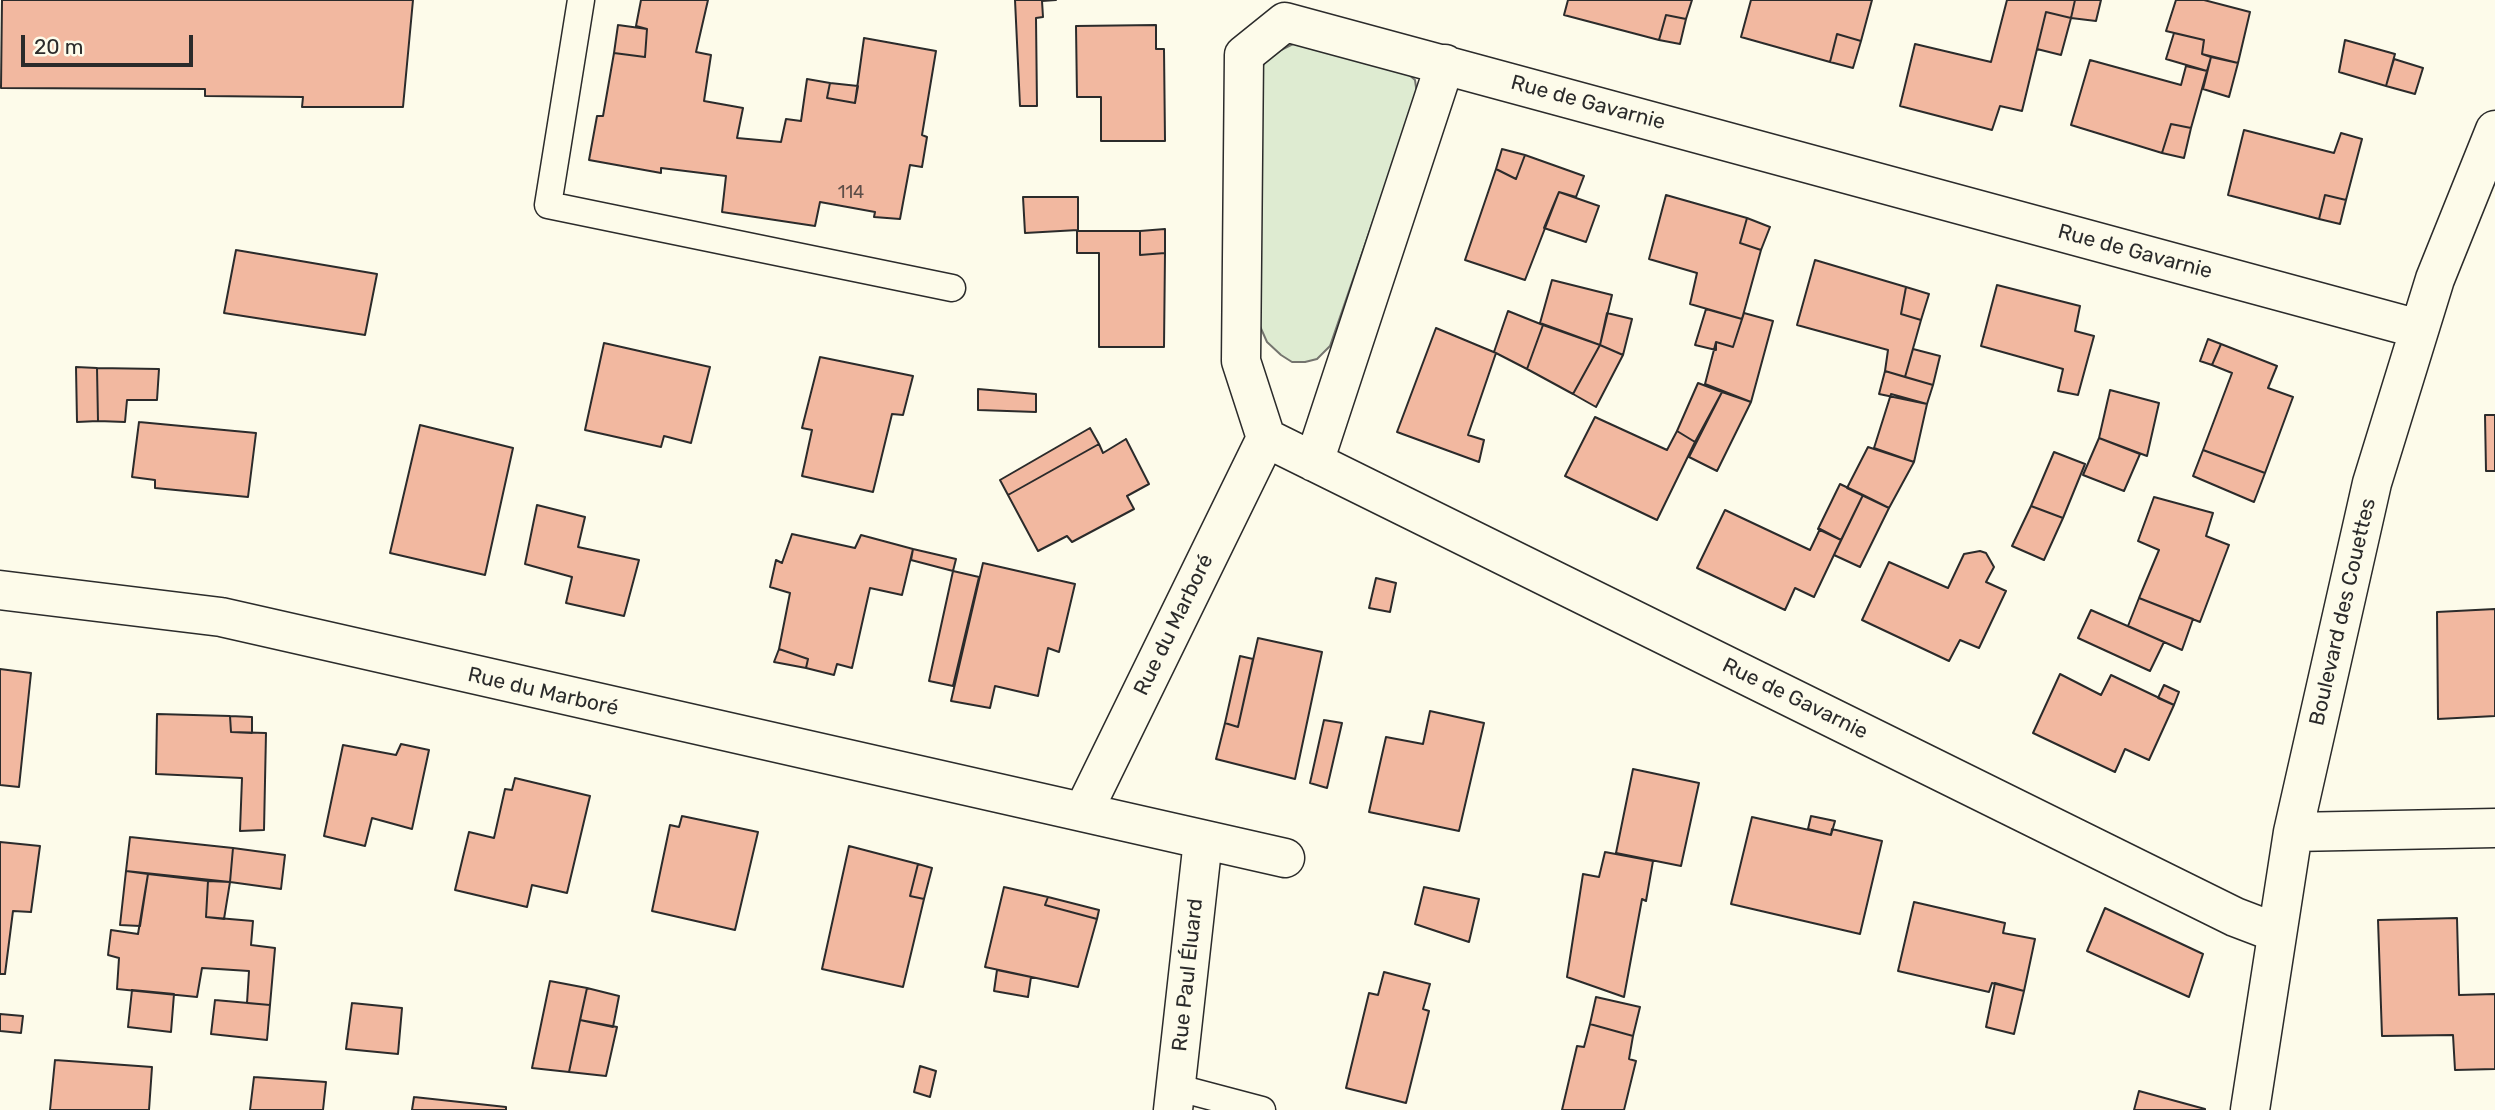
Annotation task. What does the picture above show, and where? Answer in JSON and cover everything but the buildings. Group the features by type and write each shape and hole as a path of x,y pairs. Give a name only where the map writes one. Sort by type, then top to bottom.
{"street":[{"name":"Rue de Gavarnie","path":"2277,933 2235,917 1266,438 1241,360 1244,55 1285,22 2419,329"},
{"path":"1314,462 1445,64"},
{"name":"Boulevard des Couettes","path":"2250,1110 2293,832 2372,482 2435,279 2495,130"},
{"name":"Rue du Marboré","path":"1083,811 1266,438"},
{"name":"Rue du Marboré","path":"0,590 221,617 1285,859"},
{"path":"2293,832 2495,828"},
{"name":"Rue Paul Éluard","path":"1174,1098 1203,840"}],"lane":[{"path":"581,0 548,205 952,288"},
{"path":"1174,1098 1262,1110"}],"green space":[{"path":"1297,42 1406,72 1415,80 1417,94 1330,346 1317,359 1305,362 1292,362 1281,355 1267,342 1259,324 1258,83 1264,63"}]}
